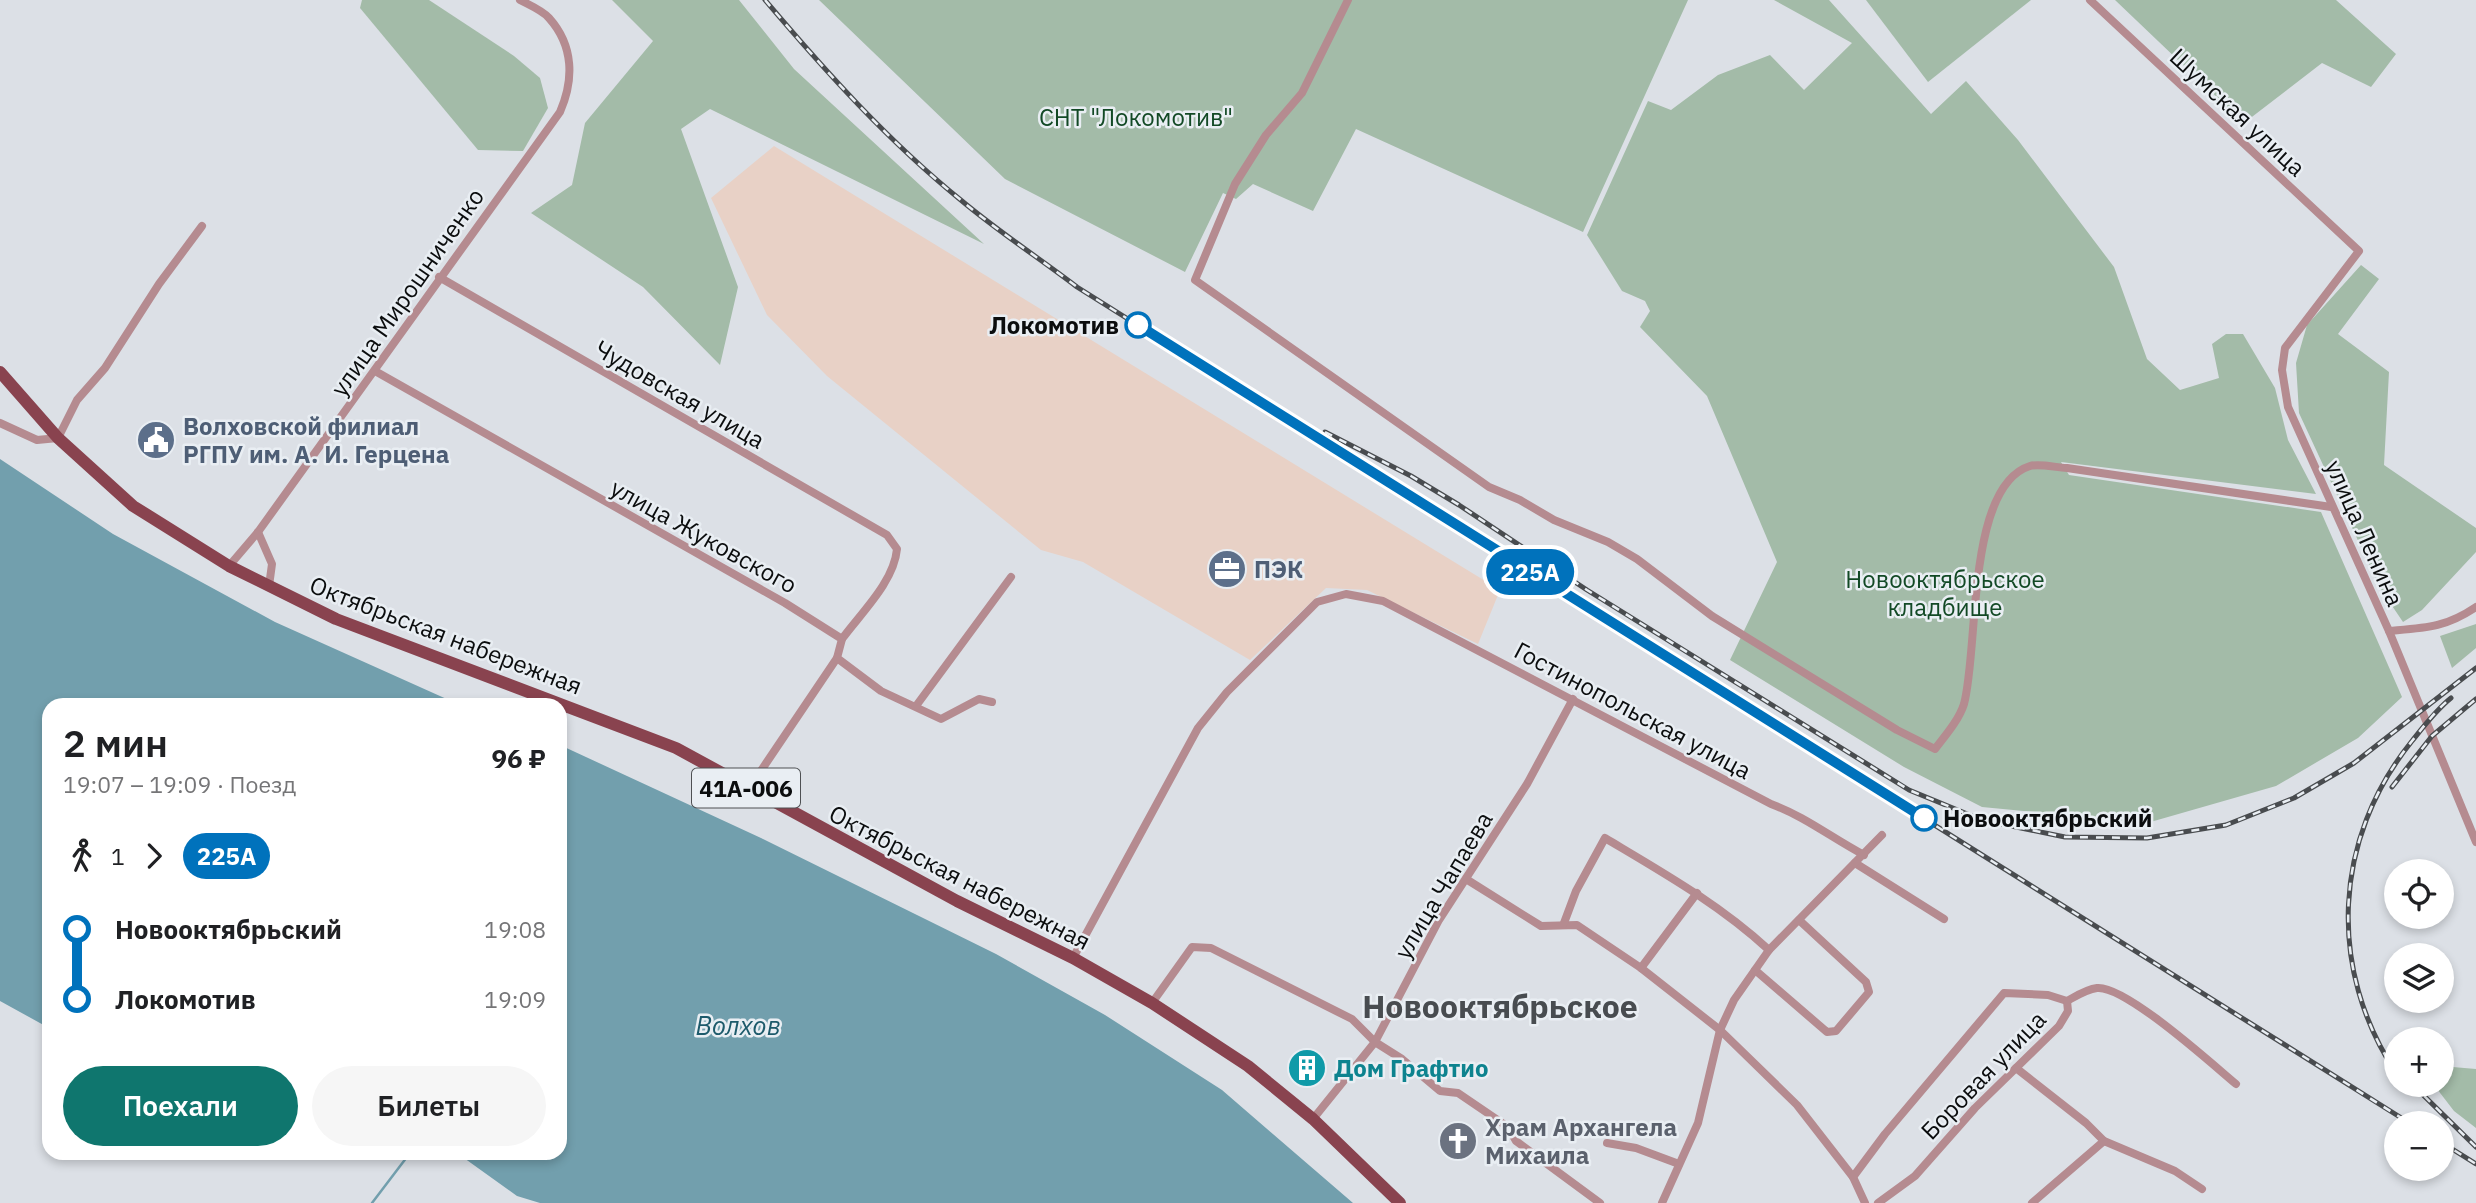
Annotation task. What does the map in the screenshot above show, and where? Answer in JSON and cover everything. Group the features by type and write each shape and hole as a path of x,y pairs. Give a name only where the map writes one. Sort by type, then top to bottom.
{"main road":[{"name":"41А-006","path":"0,372 58,438"},
{"name":"Октябрьская набережная","path":"58,438 133,506 229,566 336,618 549,698"},
{"name":"Октябрьская набережная","path":"567,705 676,748 748,790 1073,958 1152,1003 1248,1066 1313,1119 1400,1203"}],"street":[{"name":"улица Мирошниченко","path":"229,566 258,532 560,112 571,88 571,65 549,17 520,0"},
{"path":"1348,0 1302,93 1266,135 1235,184 1195,280 1489,487 1618,547 1712,616 1897,730 1935,749 1963,707 1984,537 1991,508 2011,480 2030,466 2067,468 2331,507"},
{"name":"Шумская улица","path":"2090,0 2359,251"},
{"path":"0,423 37,440 58,438 77,401 106,368 159,284 202,226"},
{"name":"улица Ленина","path":"2359,251 2285,348 2282,370 2287,407 2389,631 2476,842"},
{"name":"Чудовская улица","path":"439,277 887,535 897,549 896,560 887,579 842,639"},
{"name":"улица Жуковского","path":"375,371 752,584 842,639"},
{"path":"258,532 272,564 269,586"},
{"path":"916,706 1011,577"},
{"name":"Гостинопольская улица","path":"1073,958 1198,727 1227,692 1317,602 1346,594 1382,601 1771,804 1797,814 1819,831 1864,855"},
{"path":"2389,631 2437,627 2454,622 2476,607"},
{"path":"748,790 756,774 836,658 842,639"},
{"path":"836,658 881,691 941,719 979,699 992,702"},
{"name":"улица Чапаева","path":"1313,1119 1375,1042 1439,920 1527,784 1573,699"},
{"path":"1662,1203 1698,1123 1720,1030 1755,970 1769,950 1882,835"},
{"path":"1564,923 1576,891 1605,838 1737,920 1769,950"},
{"path":"1855,863 1944,919"},
{"path":"1466,879 1541,926 1549,928 1564,923 1577,925 1641,968 1720,1030 1797,1105 1853,1177 1865,1203"},
{"path":"1641,968 1697,893"},
{"path":"1755,970 1827,1032 1836,1031 1869,992 1866,982 1799,920"},
{"path":"1152,1003 1192,947 1211,948 1352,1018 1375,1042 1402,1059 1440,1091 1458,1093 1508,1127 1516,1142 1600,1203"},
{"path":"2067,1001 2097,988 2110,989 2151,1014 2236,1084"},
{"name":"Боровая улица","path":"1853,1177 1885,1134 2004,993 2048,995 2067,1001 2068,1011 2059,1026 1975,1108 1915,1176 1880,1203"},
{"path":"2016,1068 2086,1123 2104,1141 2175,1171 2203,1189"},
{"path":"2032,1203 2104,1141"},
{"path":"1606,1143 1636,1148 1679,1164"}],"shaded area":[{"path":"774,146 1500,590 1478,644 1367,590 1326,588 1250,660 1083,562 1041,550 827,376 767,315 711,198"}],"green space":[{"path":"362,0 429,0 514,56 540,78 548,108 523,151 478,150 360,8"},
{"path":"612,0 739,0 794,69 984,244 710,109 681,129 738,287 720,365 643,287 531,213 572,185 585,123 653,41"},
{"name":"СНТ \"Локомотив\"","path":"819,0 1688,0 1583,232 1356,129 1313,211 1253,184 1236,199 1223,193 1185,272 1005,179"},
{"name":"Новооктябрьское кладбище","path":"1774,0 1829,0 1931,114 1966,81 2018,140 2114,267 2147,359 2180,390 2219,378 2212,344 2226,334 2243,334 2275,388 2288,440 2316,494 2061,462 2069,475 2321,512 2402,697 2358,738 2276,786 2147,823 1982,807 1904,767 1730,660 1777,562 1707,396 1640,327 1650,311 1645,301 1622,291 1587,235 1648,101 1671,110 1718,75 1770,55 1804,90 1852,43"},
{"path":"1866,0 2031,0 1928,82"},
{"path":"2115,0 2336,0 2396,54 2371,87 2322,63 2244,123"},
{"path":"2361,265 2379,279 2338,334 2389,372 2384,465 2476,528 2476,552 2422,610 2403,622 2380,588 2299,413 2296,363 2307,325"},
{"path":"2476,624 2476,648 2452,668 2440,636"},
{"path":"2454,1067 2476,1069 2476,1128 2454,1111 2443,1097 2454,1097"}],"water":[{"path":"0,459 113,534 275,622 444,698 42,698 42,1024 0,1001"},
{"name":"Волхов","path":"567,748 761,838 996,954 1105,1015 1222,1090 1353,1203 540,1203 517,1196 467,1160 567,1160"}],"waterway":[{"path":"372,1203 405,1160"}],"railway":[{"path":"765,0 835,80 909,155 976,212 1077,287 2390,1111"},
{"path":"1325,432 1411,476 1459,505 1587,590 1909,790 1982,820 2065,837 2147,838 2226,825 2294,798 2354,763 2476,668"},
{"path":"2384,1051 2358,991 2350,948 2348,904 2354,861 2366,819 2386,779 2412,741 2451,698"},
{"path":"2392,787 2432,736 2476,699"},
{"path":"2425,1097 2476,1147"},
{"path":"2454,1150 2476,1164"}],"train":[{"name":"225А","path":"1138,325 1924,818"}],"place":[{"name":"Локомотив","path":"1138,325"},
{"name":"Волховской филиал РГПУ им. А. И. Герцена","path":"156,440"},
{"name":"ПЭК","path":"1227,569"},
{"name":"Новооктябрьский","path":"1924,818"},
{"name":"Дом Графтио","path":"1307,1068"},
{"name":"Храм Архангела Михаила","path":"1458,1141"}],"district":[{"name":"Новооктябрьское","path":"1500,1006"}]}
